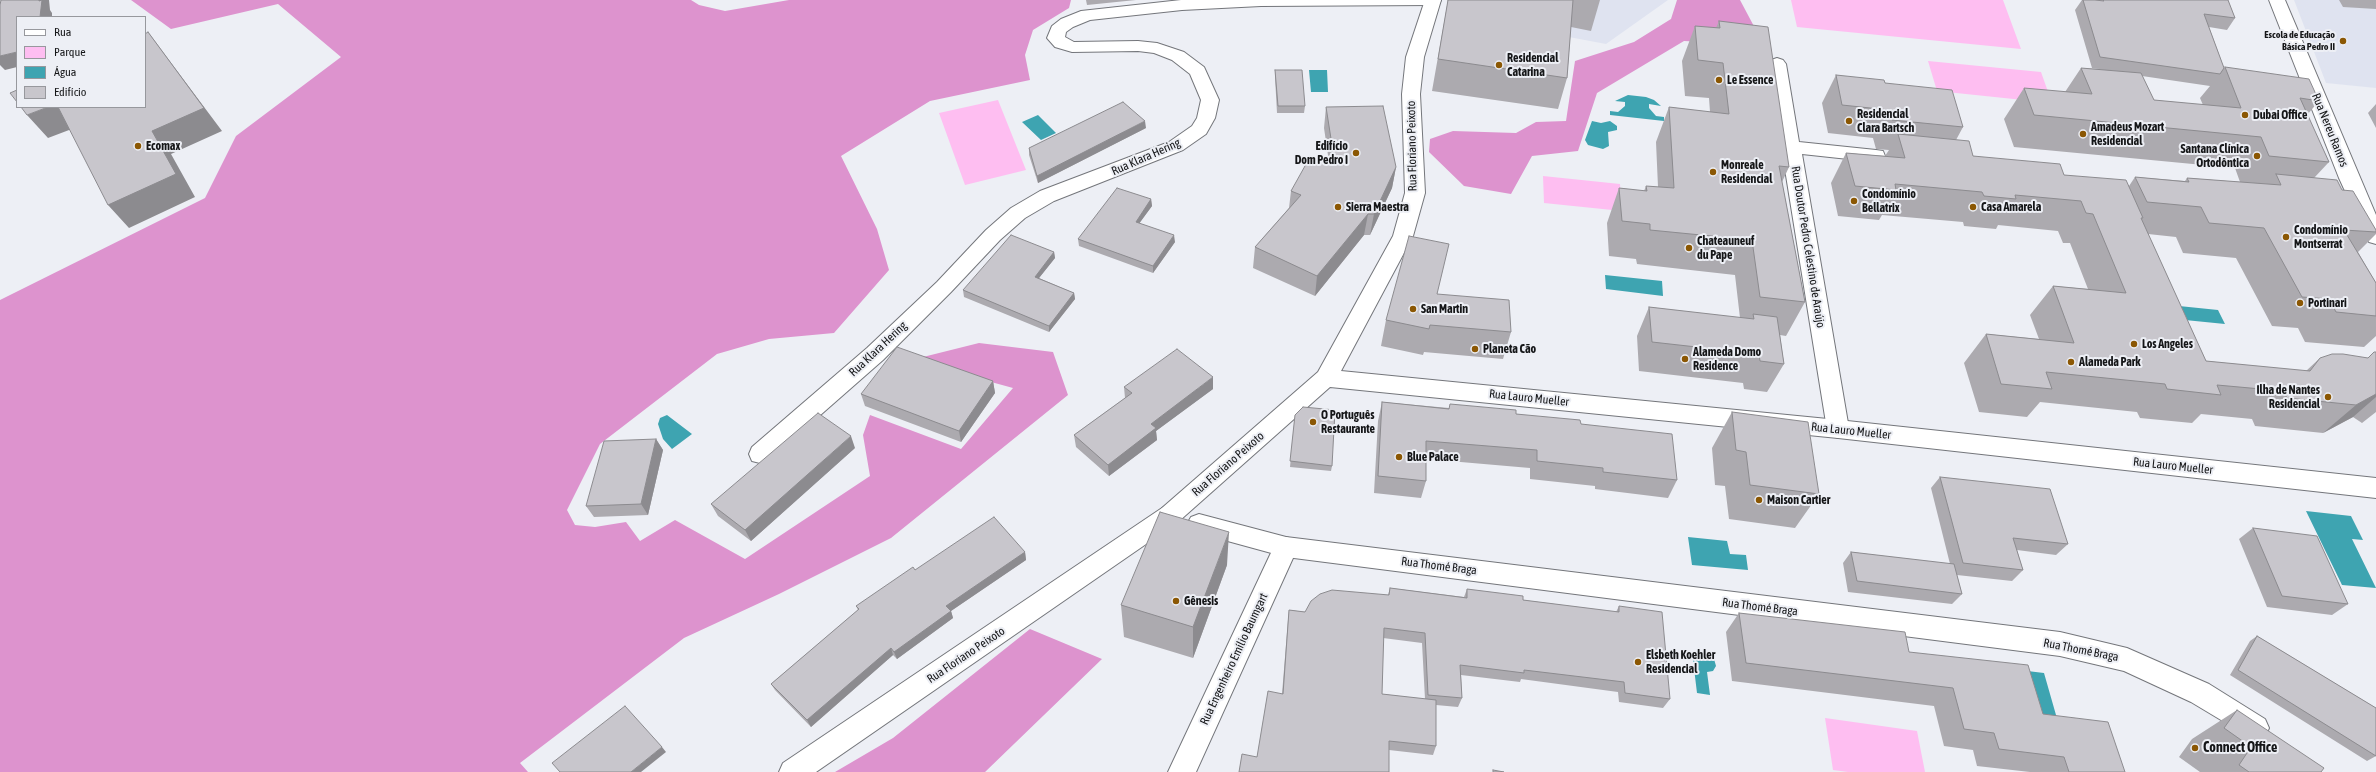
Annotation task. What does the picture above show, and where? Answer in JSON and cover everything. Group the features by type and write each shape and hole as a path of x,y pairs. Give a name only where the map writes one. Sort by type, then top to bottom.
{"street":[{"name":"Rua Floriano Peixoto","path":"793,772 1170,515 1326,378 1403,236 1415,192 1411,94 1415,57 1433,0"},
{"name":"Rua Klara Hering","path":"760,454 875,354 944,286 992,235 1018,213 1047,196 1176,146 1199,130 1206,118 1210,100 1198,70 1178,56 1158,48 1138,46 1072,47 1061,43 1056,38 1057,34 1067,23 1087,15 1182,5 1262,1 1433,0"},
{"name":"Rua Nereu Ramos","path":"2278,0 2369,209 2376,237"},
{"name":"Rua Doutor Pedro Celestino de Araújo","path":"1777,64 1838,429"},
{"path":"1791,147 1895,158"},
{"path":"2339,205 2369,209"},
{"name":"Rua Lauro Mueller","path":"1326,378 1838,429 2376,488"},
{"name":"Rua Thomé Braga","path":"1170,515 1286,547 2060,644 2127,660 2200,693 2272,738"},
{"name":"Rua Engenheiro Emílio Baumgart","path":"1182,772 1286,547"}],"shaded area":[{"path":"131,0 691,0 699,5 725,11 789,0 1071,0 1069,8 1033,30 1025,55 1030,80 930,101 841,156 877,229 889,270 834,333 769,339 717,354 600,444 567,510 575,525 595,527 626,522 640,541 675,520 745,559 870,476 863,435 870,415 961,449 1013,388 911,360 979,343 1053,352 1068,395 891,538 779,594 684,638 520,763 528,772 0,772 0,300 205,198 236,136 341,57 278,4 171,29"},
{"path":"1453,0 1668,0 1606,44 1447,14"},
{"path":"1677,0 1740,0 1757,32 1748,44 1684,41 1597,93 1578,151 1532,156 1511,194 1464,186 1429,152 1430,139 1453,131 1516,133 1536,122 1566,121 1575,61 1634,42 1671,19"},
{"name":"Escola de Educação Básica Pedro II","path":"2294,0 2376,0 2376,88 2326,83"},
{"path":"1030,629 1102,659 985,772 835,772 893,738"}],"green space":[{"path":"1791,0 2003,0 2021,49 1797,27"},
{"path":"1928,61 2041,72 2052,103 1937,91"},
{"path":"998,100 1026,170 965,185 939,113"},
{"path":"1543,176 1620,184 1622,211 1544,203"},
{"path":"1825,718 1917,731 1925,772 1848,772 1833,770"}],"water":[{"path":"1309,70 1327,70 1328,92 1311,92"},
{"path":"1628,95 1646,97 1654,100 1661,106 1649,104 1649,108 1656,116 1664,117 1664,121 1610,115 1610,111 1618,112 1625,106 1625,102 1615,101"},
{"path":"1038,115 1056,133 1041,140 1022,122"},
{"path":"1592,121 1601,123 1610,121 1617,126 1617,130 1608,132 1609,146 1603,149 1588,145 1585,140"},
{"path":"1605,275 1662,281 1663,296 1606,289"},
{"path":"2179,306 2218,310 2225,324 2185,320"},
{"path":"667,415 692,434 672,449 663,439 658,424 660,418"},
{"path":"2306,511 2351,516 2363,540 2352,539 2376,588 2342,585"},
{"path":"1688,537 1727,541 1730,554 1746,555 1748,570 1692,565"},
{"path":"1702,652 1709,654 1714,659 1716,666 1713,671 1707,672 1710,695 1697,693 1693,660 1695,655"},
{"path":"2019,670 2044,673 2058,722 2032,718"}],"building":[{"path":"1,0 42,0 40,16 16,16 16,52 0,56"},
{"path":"1448,0 1573,0 1567,78 1438,59"},
{"path":"2083,0 2228,0 2235,18 2204,14 2224,68 2220,74 2100,57"},
{"path":"1719,21 1768,27 1789,167 1779,166 1805,302 1760,297 1752,240 1650,230 1650,224 1622,221 1619,188 1647,191 1646,186 1674,188 1669,107 1729,114 1723,63 1698,60 1695,26 1720,28"},
{"name":"Ecomax","path":"148,32 204,108 152,131 176,174 108,205 59,108 146,108 146,33"},
{"path":"2225,67 2309,79 2319,101 2300,98 2329,162 2269,156 2261,137 2034,115 2024,88 2092,94 2081,68 2141,73 2154,100 2241,108"},
{"path":"1275,70 1302,70 1305,106 1278,106"},
{"path":"1836,75 1884,80 1885,83 1952,90 1963,127 1892,120 1889,110 1842,105"},
{"path":"16,90 16,101 10,93"},
{"path":"1123,102 1145,121 1037,176 1029,148"},
{"path":"1383,106 1396,167 1374,214 1368,214 1317,276 1255,247 1301,195 1291,191 1310,157 1335,164 1326,107"},
{"path":"22,108 45,108 27,115"},
{"path":"1898,134 1969,141 1973,156 2060,164 2064,175 2126,180 2143,218 2141,218 2206,361 2310,371 2320,358 2332,354 2343,354 2368,358 2376,352 2376,394 2356,405 2287,398 2283,391 2217,385 2221,395 2167,389 2165,384 2046,372 2052,389 2001,384 1986,334 2074,343 2053,286 2126,293 2093,214 2086,213 2081,201 2015,195 2016,199 1984,196 1982,192 1895,184 1896,190 1855,186 1846,153 1905,158"},
{"path":"2276,174 2337,180 2342,190 2353,191 2376,232 2344,230 2376,283 2376,316 2336,312 2329,299 2302,297 2264,228 2209,223 2201,207 2147,202 2135,177 2189,182 2187,178 2281,185"},
{"path":"1117,188 1151,199 1136,222 1174,235 1153,266 1078,239"},
{"path":"1011,235 1054,252 1035,277 1074,293 1049,326 963,290"},
{"path":"1409,236 1449,244 1437,294 1509,300 1511,332 1430,325 1429,329 1386,320"},
{"path":"1649,307 1754,319 1753,314 1777,317 1784,364 1760,361 1759,354 1652,342"},
{"path":"897,347 993,381 959,431 861,394"},
{"path":"1177,349 1213,377 1151,424 1156,428 1108,465 1074,435 1132,393 1124,387"},
{"path":"1382,402 1449,409 1450,404 1516,410 1516,414 1580,420 1581,424 1672,434 1677,480 1603,472 1603,468 1537,461 1537,450 1426,441 1426,481 1378,476"},
{"path":"1303,407 1335,410 1332,466 1290,461 1295,415"},
{"path":"1732,412 1808,422 1819,494 1750,485 1746,452 1736,450"},
{"path":"818,413 851,436 745,530 711,504"},
{"path":"656,439 641,504 586,506 604,441"},
{"path":"1940,477 2050,489 2068,544 2013,538 2023,570 1963,563"},
{"path":"1160,512 1229,532 1193,627 1121,605"},
{"path":"994,517 1025,552 946,606 951,611 894,652 891,648 807,720 771,684 859,609 856,606 913,567 915,570"},
{"path":"2253,528 2317,536 2348,604 2282,596"},
{"path":"1851,552 1954,564 1962,594 1857,581"},
{"path":"1390,588 1467,598 1467,589 1523,596 1523,600 1619,612 1619,606 1662,612 1670,699 1625,693 1624,682 1524,670 1524,673 1460,665 1462,698 1428,695 1425,633 1384,628 1382,694 1436,700 1436,746 1389,741 1389,772 1239,772 1242,754 1257,757 1268,691 1283,694 1289,610 1305,612 1311,601 1320,594 1332,590 1389,595"},
{"path":"1739,613 1905,632 1909,652 2028,665 2043,714 2108,722 2125,772 2069,772 2064,757 1999,749 1994,733 1964,729 1953,688 1746,663"},
{"path":"2257,636 2376,708 2376,756 2238,670"},
{"path":"625,706 662,747 631,772 560,772 552,763"},
{"path":"2237,710 2324,768 2321,772 2249,772 2239,765 2251,747 2224,728"},
{"path":"1493,770 1504,772 1493,772"}],"place":[{"name":"Escola de Educação Básica Pedro II","path":"2343,41"},
{"name":"Residencial Catarina","path":"1499,65"},
{"name":"Le Essence","path":"1719,80"},
{"name":"Dubai Office","path":"2245,115"},
{"name":"Residencial Clara Bartsch","path":"1849,121"},
{"name":"Amadeus Mozart Residencial","path":"2083,134"},
{"name":"Ecomax","path":"138,146"},
{"name":"Edifício Dom Pedro I","path":"1356,153"},
{"name":"Santana Clínica Ortodôntica","path":"2257,156"},
{"name":"Monreale Residencial","path":"1713,172"},
{"name":"Condomínio Bellatrix","path":"1854,201"},
{"name":"Sierra Maestra","path":"1338,207"},
{"name":"Casa Amarela","path":"1973,207"},
{"name":"Condomínio Montserrat","path":"2286,237"},
{"name":"Chateauneuf du Pape","path":"1689,248"},
{"name":"Portinari","path":"2300,303"},
{"name":"San Martin","path":"1413,309"},
{"name":"Los Angeles","path":"2134,344"},
{"name":"Planeta Cão","path":"1475,349"},
{"name":"Alameda Domo Residence","path":"1685,359"},
{"name":"Alameda Park","path":"2071,362"},
{"name":"Ilha de Nantes Residencial","path":"2328,397"},
{"name":"O Português Restaurante","path":"1313,422"},
{"name":"Blue Palace","path":"1399,457"},
{"name":"Maison Cartier","path":"1759,500"},
{"name":"Gênesis","path":"1176,601"},
{"name":"Elsbeth Koehler Residencial","path":"1638,662"},
{"name":"Connect Office","path":"2195,748"}]}
